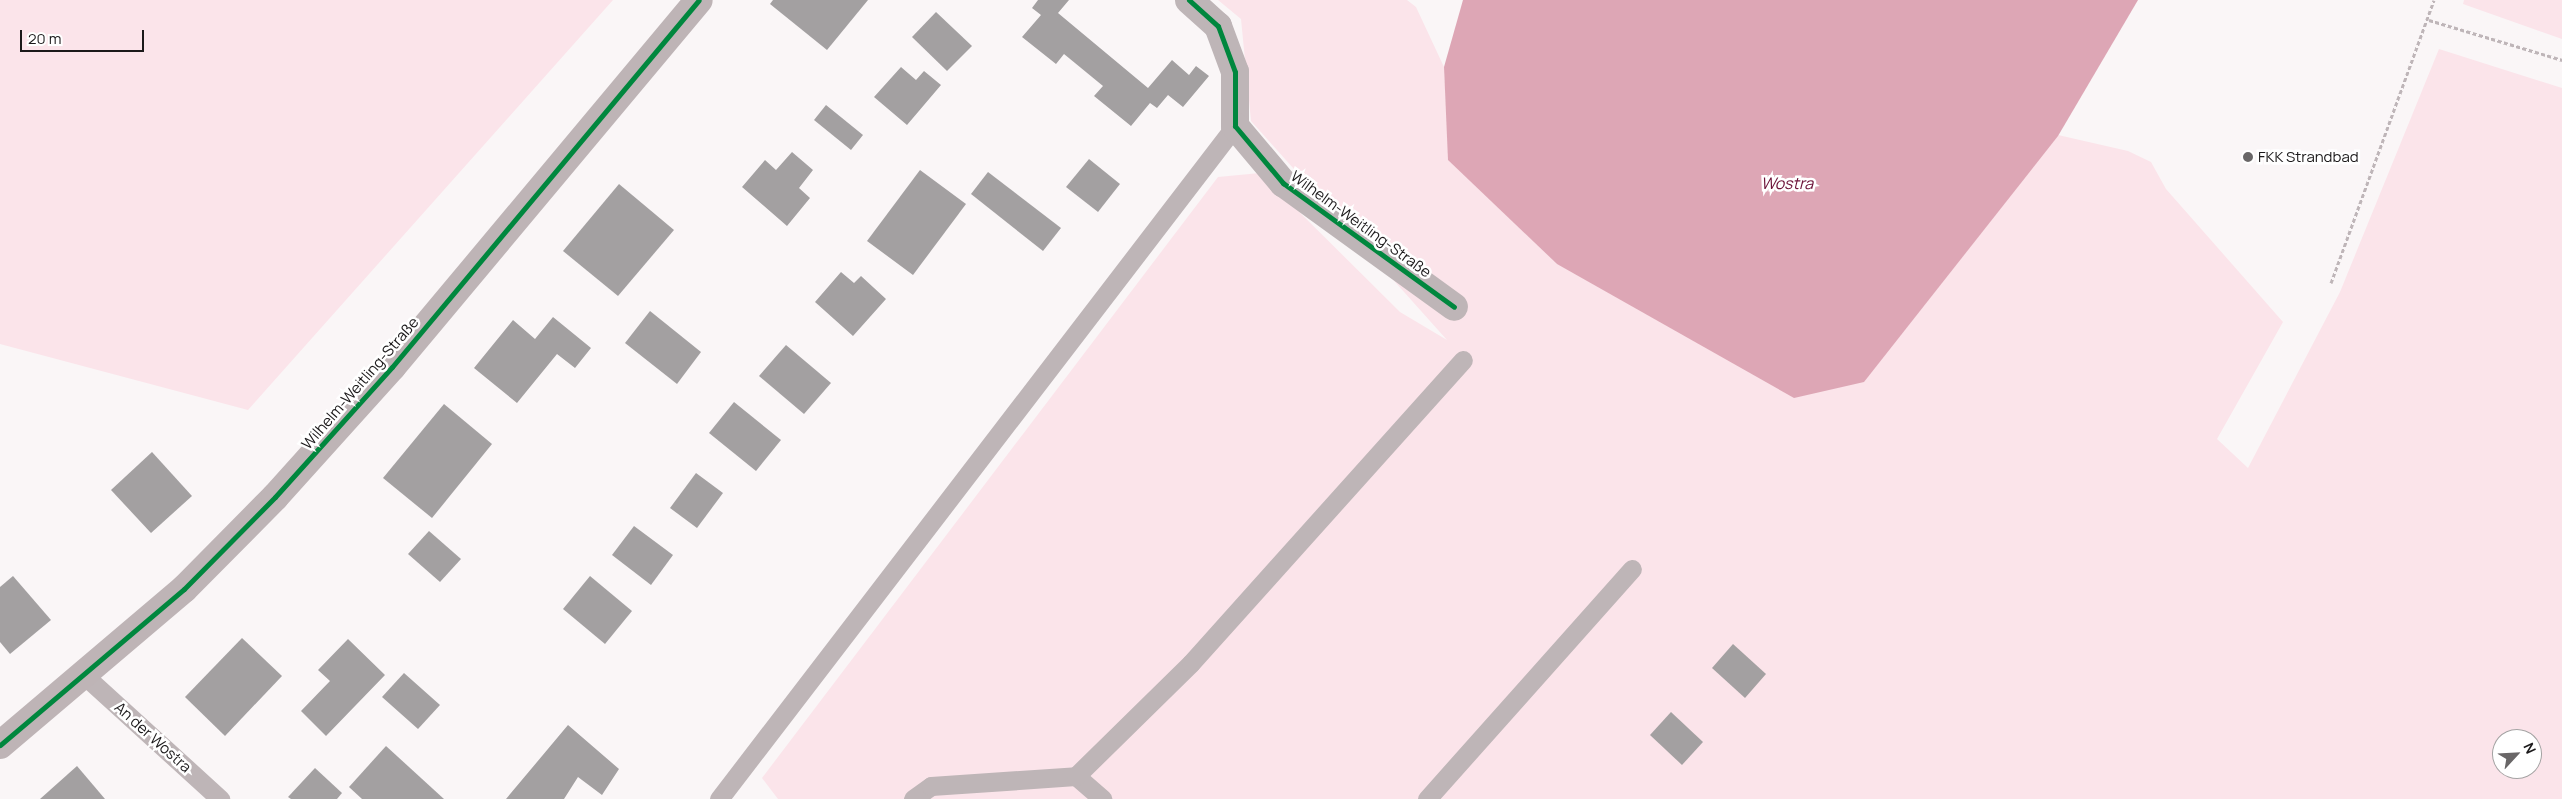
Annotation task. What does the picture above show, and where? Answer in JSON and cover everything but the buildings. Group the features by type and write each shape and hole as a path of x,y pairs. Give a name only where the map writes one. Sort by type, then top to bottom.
{"street":[{"name":"Wilhelm-Weitling-Straße","path":"0,745 85,676 184,589 275,497 392,367 699,0"},
{"path":"1189,0 1218,26 1235,72 1235,126"},
{"name":"Wilhelm-Weitling-Straße","path":"1235,126 1282,183 1454,307"}],"lane":[{"path":"719,799 1235,126"},
{"path":"913,799 931,786 1076,776 1191,663 1462,360"},
{"path":"1427,799 1632,569"},
{"name":"An der Wostra","path":"85,676 220,799"},
{"path":"1076,776 1102,799"}],"path":[{"path":"2332,283 2429,20 2434,0"},
{"path":"2429,20 2562,60"}],"shaded area":[{"path":"0,0 613,0 248,410 0,344"},
{"path":"1218,0 1407,0 1416,7 1444,67 1449,160 1557,264 1900,336 2058,135 2128,151 2151,162 2166,189 2283,322 2217,439 2248,468 2340,292 2439,49 2562,88 2562,799 778,799 762,778 1218,177 1260,173 1400,312 1447,340 1251,121 1241,19"},
{"path":"2464,0 2562,0 2562,39 2463,4"}],"water":[{"name":"Wostra","path":"1463,0 2138,0 2058,136 1864,382 1794,398 1557,264 1448,160 1444,67"}],"cycle path":[{"path":"0,745 184,589 275,497 392,367 699,0"},
{"path":"1189,0 1218,26 1235,72 1235,126 1283,183 1454,307"}],"place":[{"name":"FKK Strandbad","path":"2248,157"}]}
